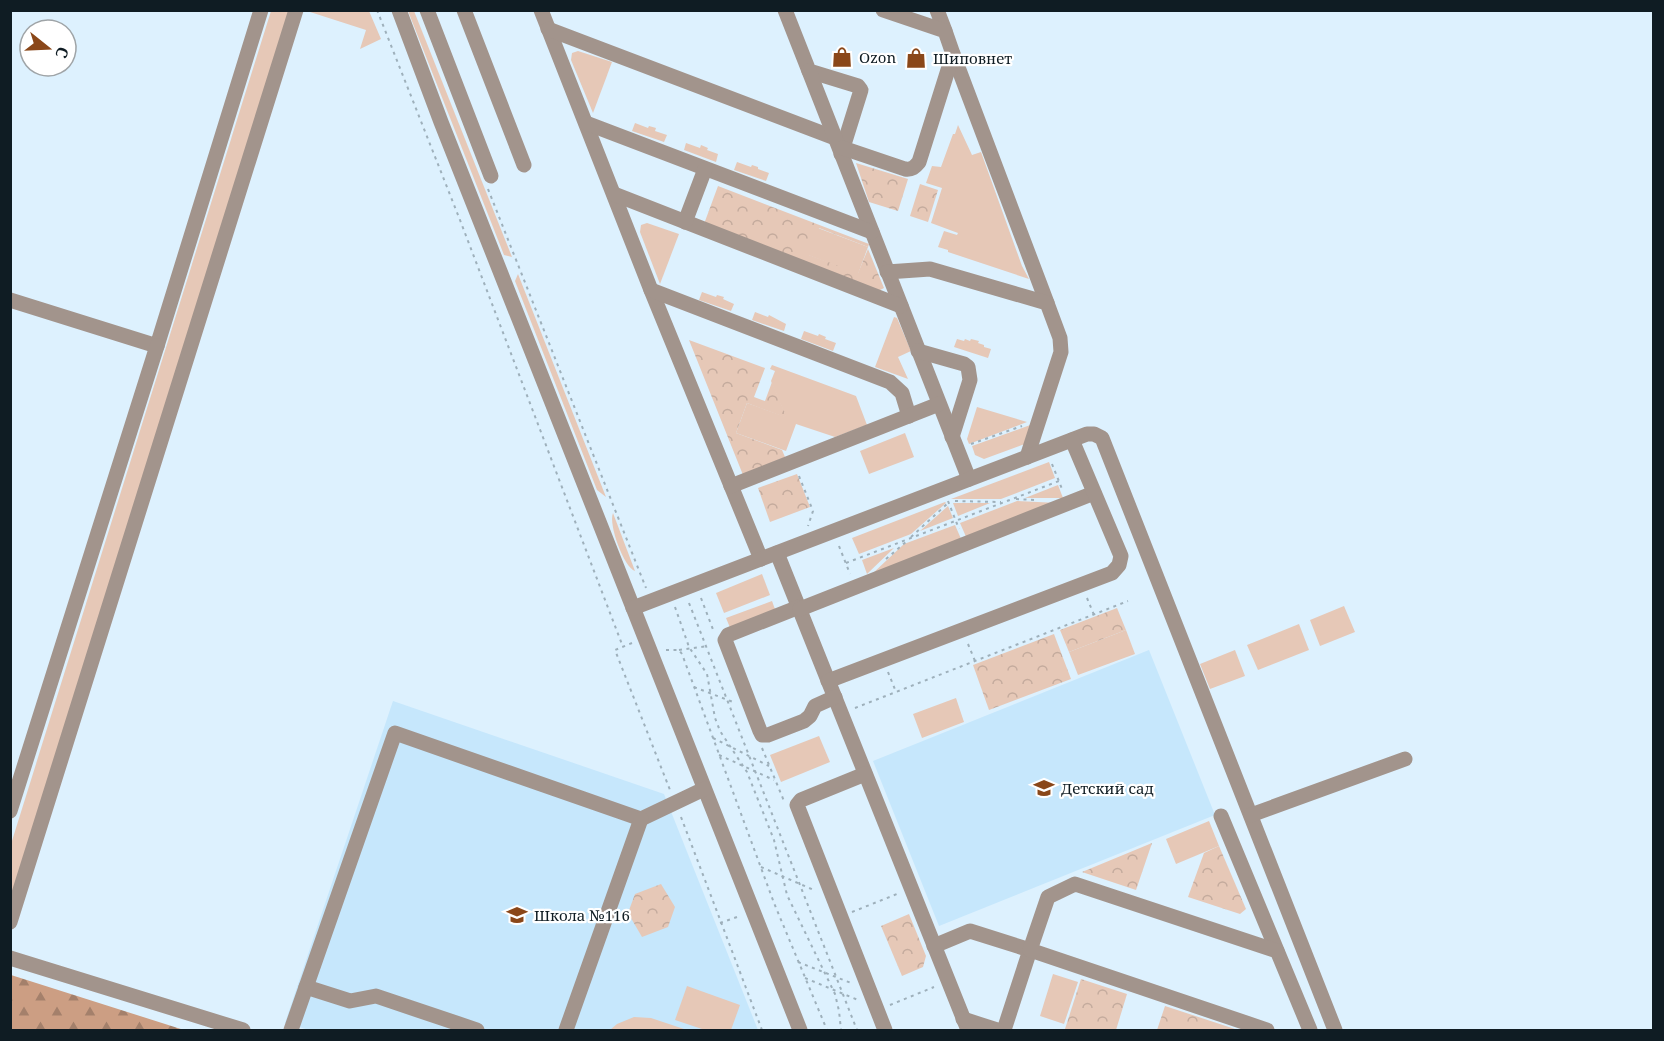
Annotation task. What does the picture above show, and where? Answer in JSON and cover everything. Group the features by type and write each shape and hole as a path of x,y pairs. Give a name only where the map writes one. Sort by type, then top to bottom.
{"street":[{"path":"10,811 261,10"},
{"path":"10,922 296,10"},
{"path":"399,10 457,165 800,1030"},
{"path":"427,10 489,182"},
{"path":"464,10 525,165"},
{"path":"541,10 651,290 761,559"},
{"path":"785,10 969,479"},
{"path":"883,10 945,31"},
{"path":"937,10 1060,338 1061,352 1027,457"},
{"path":"548,29 840,147 911,170 919,162 953,54"},
{"path":"809,71 858,86 861,90 840,147"},
{"path":"586,123 872,232"},
{"path":"685,222 705,169"},
{"path":"614,194 901,306"},
{"path":"887,272 930,269 1047,303"},
{"path":"651,290 890,382 902,393 909,416"},
{"path":"10,300 157,346"},
{"path":"918,351 964,364 968,368 970,380 952,437"},
{"path":"731,486 939,404"},
{"path":"633,609 1087,434 1094,434 1102,438 1335,1030"},
{"path":"828,681 1112,573 1119,566 1121,556 1072,440"},
{"path":"835,697 815,706 810,716 804,721 768,735 762,735 724,640 728,635 1094,493"},
{"path":"777,553 966,1025 997,1030"},
{"path":"291,1030 395,733 641,819 704,789"},
{"path":"1251,815 1405,759"},
{"path":"866,774 801,800 797,805 840,917 871,1007 885,1030"},
{"path":"1221,816 1309,1030"},
{"path":"566,1030 641,819"},
{"path":"1004,1030 1048,897 1075,884 1277,951"},
{"path":"934,946 970,931 1267,1030"},
{"path":"10,958 243,1030"},
{"path":"306,987 350,1001 376,996 477,1030"}],"path":[{"path":"377,10 623,647"},
{"path":"489,182 651,602"},
{"path":"968,446 1039,420"},
{"path":"1050,459 1068,504"},
{"path":"794,461 813,511 802,543"},
{"path":"846,563 1059,481"},
{"path":"942,501 1004,502"},
{"path":"948,501 965,544"},
{"path":"882,563 948,501"},
{"path":"837,542 855,587"},
{"path":"1082,584 1094,615"},
{"path":"670,594 691,649 707,674 715,718 720,730 743,766 774,840 787,895 832,989 839,1011 841,1030"},
{"path":"688,599 857,1030"},
{"path":"841,713 1128,601"},
{"path":"963,630 975,661"},
{"path":"640,640 615,650 762,1030"},
{"path":"662,650 691,649 713,644"},
{"path":"679,650 760,867 827,1030"},
{"path":"883,660 896,692"},
{"path":"694,687 736,704"},
{"path":"713,738 769,766"},
{"path":"719,755 775,780"},
{"path":"760,867 821,894"},
{"path":"840,917 911,888"},
{"path":"720,923 746,914"},
{"path":"798,962 859,986"},
{"path":"805,978 871,1007 948,981"}],"shaded area":[{"name":"Детский сад","path":"1149,650 1215,815 939,926 873,761"},
{"name":"Школа №116","path":"393,701 664,794 758,1030 309,1030 285,1023"}],"green space":[{"path":"271,11 291,11 11,909 11,844"},
{"path":"307,11 369,11 381,39 360,49 366,30"},
{"path":"408,11 414,11 512,257 504,255"},
{"path":"578,51 612,62 593,113 571,60 572,53"},
{"path":"635,123 648,128 649,126 656,128 655,131 667,135 664,142 632,131"},
{"path":"958,125 972,155 981,152 1022,266 1029,279 938,247 944,231 957,235 958,233 931,223 942,188 926,183 932,166 941,167"},
{"path":"686,143 700,148 701,145 718,154 716,162 684,150"},
{"path":"737,162 758,167 769,173 766,181 734,170"},
{"path":"856,163 908,179 898,211 869,202"},
{"path":"920,184 938,190 928,222 910,216"},
{"path":"718,186 869,244 868,247 819,228 809,255 858,273 868,249 884,288 878,291 704,224"},
{"path":"647,223 679,234 660,284 640,232 641,225"},
{"path":"818,228 868,247 858,274 808,255"},
{"path":"518,274 606,497 597,490 515,281"},
{"path":"702,292 724,297 723,299 734,304 731,311 699,300"},
{"path":"755,312 768,317 769,315 786,324 784,331 752,320"},
{"path":"894,317 897,318 911,351 898,357 908,379 875,367"},
{"path":"804,331 818,336 819,334 836,343 833,351 801,339"},
{"path":"957,339 979,341 978,343 984,347 991,349 988,358 954,347"},
{"path":"689,340 765,368 754,397 765,401 772,382 787,418 747,403 736,433 782,450 785,457 743,475"},
{"path":"772,365 856,396 867,425 835,437 796,424 786,451 736,433 747,403 786,417 771,381 775,371 770,369"},
{"path":"977,407 1027,422 969,444 967,439"},
{"path":"1033,424 1026,444 984,459 975,455 972,446"},
{"path":"905,433 914,457 869,474 860,451"},
{"path":"1049,462 1055,478 1001,499 951,499"},
{"path":"797,474 810,507 770,522 758,488"},
{"path":"1058,485 1063,498 1025,498"},
{"path":"1017,501 1058,503 967,539 960,523"},
{"path":"945,502 911,534 859,554 852,538"},
{"path":"953,503 990,503 958,516"},
{"path":"948,506 953,518 920,531"},
{"path":"613,513 635,571 626,562 618,545 613,526"},
{"path":"955,525 962,541 871,575 904,544"},
{"path":"894,548 867,574 862,560"},
{"path":"762,574 770,595 724,613 716,593"},
{"path":"772,601 776,612 731,630 726,618"},
{"path":"1344,606 1355,632 1320,646 1310,620"},
{"path":"1117,608 1126,630 1069,652 1060,630"},
{"path":"1299,624 1309,650 1258,670 1247,645"},
{"path":"1126,630 1135,654 1078,675 1069,652"},
{"path":"1054,634 1071,679 989,710 973,665"},
{"path":"1235,650 1245,676 1210,689 1200,664"},
{"path":"956,698 964,722 922,738 913,714"},
{"path":"819,736 830,762 781,782 770,755"},
{"path":"1209,821 1219,846 1176,864 1166,839"},
{"path":"1152,843 1136,890 1082,872"},
{"path":"1219,846 1246,909 1240,914 1188,897 1204,853"},
{"path":"661,884 675,907 668,927 642,937 628,913 635,894"},
{"path":"909,914 926,956 923,967 902,976 881,926"},
{"path":"1053,974 1078,982 1064,1024 1040,1016"},
{"path":"11,975 184,1030 11,1030"},
{"path":"1081,979 1127,994 1116,1030 1065,1029"},
{"path":"687,986 740,1005 731,1030 705,1030 675,1020"},
{"path":"1165,1006 1238,1030 1157,1030"},
{"path":"634,1017 651,1018 687,1030 610,1030 617,1024"}],"place":[{"name":"Ozon","path":"842,57"},
{"name":"Шиповнет","path":"916,58"},
{"name":"Детский сад","path":"1044,788"},
{"name":"Школа №116","path":"517,915"}]}
